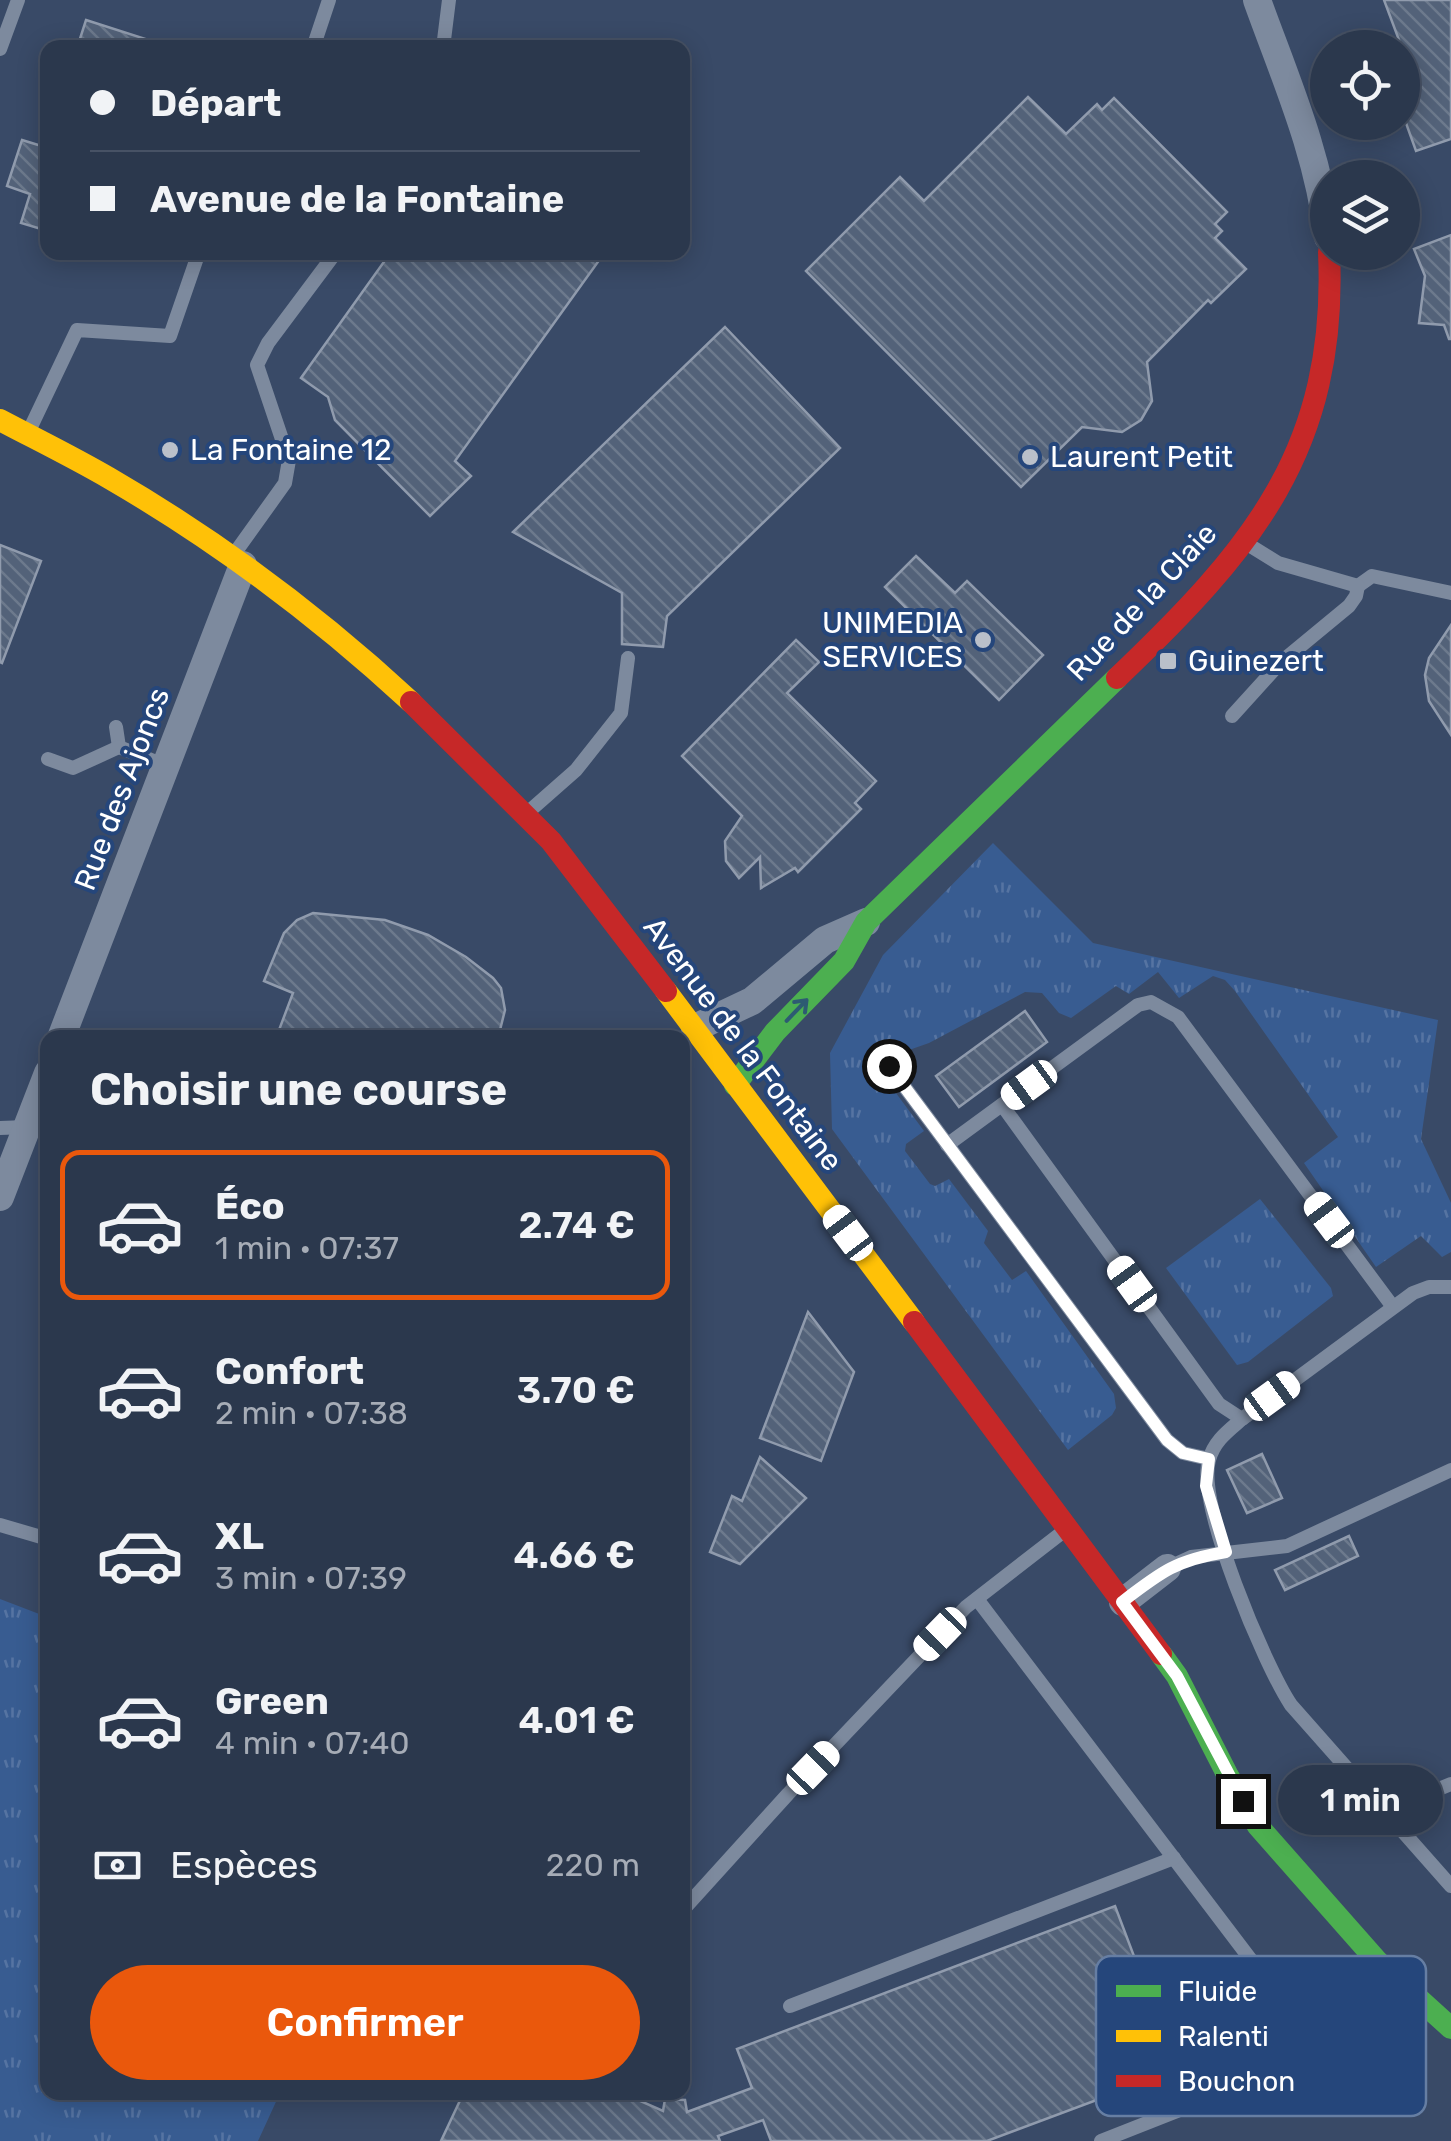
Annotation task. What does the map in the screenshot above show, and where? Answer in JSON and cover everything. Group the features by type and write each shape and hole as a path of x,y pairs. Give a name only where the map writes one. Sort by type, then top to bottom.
{"street":[{"path":"1258,0 1314,160"},
{"name":"Rue de la Claie","path":"735,1085 775,1032 844,961 866,922 1226,568 1268,509 1292,463 1329,324 1329,270"},
{"name":"Avenue de la Fontaine","path":"1,423 108,477 237,561 315,620 408,699 526,814 582,880 695,1028 1177,1676 1258,1826 1373,1956"},
{"name":"Rue des Ajoncs","path":"64,1030 166,766 237,561"},
{"name":"Rue de la Claie","path":"695,1028 752,1001 825,940 866,922"},
{"path":"0,1197 14,1127 40,1086"},
{"path":"1122,1602 1167,1568"},
{"name":"Avenue de la Fontaine","path":"1426,2005 1451,2028"}],"lane":[{"path":"0,49 18,0"},
{"path":"316,40 328,0"},
{"path":"444,40 449,0"},
{"path":"28,434 77,330 170,336 196,260"},
{"path":"237,561 286,483 289,460 257,364 268,342 330,260"},
{"path":"1244,542 1278,563 1358,586"},
{"path":"1232,716 1280,663 1349,606 1358,586 1372,576 1451,594"},
{"path":"526,814 576,770 620,713 628,658"},
{"path":"116,727 118,747"},
{"path":"48,759 73,768 118,747 166,766"},
{"path":"947,1145 1138,1005 1150,1002 1178,1016 1394,1307"},
{"path":"889,1066 1167,1440 1183,1453 1209,1459"},
{"path":"1002,1105 1219,1404 1242,1418"},
{"path":"1451,1287 1413,1292 1242,1418 1219,1439 1209,1459 1206,1486 1226,1552 1274,1679 1292,1705 1451,1886"},
{"path":"1167,1568 1190,1557 1287,1546 1451,1470"},
{"path":"0,1526 40,1537"},
{"path":"690,1902 788,1794 977,1599 1068,1528"},
{"path":"977,1599 1248,1956"},
{"path":"1385,1811 1451,1784"},
{"path":"790,2006 1174,1858"},
{"path":"1101,2141 1164,2116"}],"green space":[{"path":"993,843 1093,943 1438,1020 1421,1139 1451,1203 1451,1252 1442,1257 1421,1236 1376,1267 1304,1163 1338,1137 1225,980 1213,976 1179,998 1158,972 1129,994 1116,986 1071,1018 1059,1013 1042,993 1025,992 929,1043 889,1057 876,1066 924,1131 906,1144 905,1151 930,1184 935,1186 949,1179 988,1231 984,1243 1012,1280 1026,1271 1114,1394 1116,1408 1112,1415 1068,1450 832,1129 830,1053 883,955"},
{"path":"1260,1199 1331,1288 1333,1296 1248,1362 1237,1365 1166,1268"},
{"path":"0,1599 40,1614 40,2100 277,2100 258,2141 0,2141"}],"building":[{"path":"1384,0 1451,0 1451,139 1416,151 1412,140 1420,140 1420,30 1395,30"},
{"path":"86,20 149,40 80,40"},
{"path":"1028,97 1066,134 1097,104 1102,110 1114,98 1227,212 1215,224 1222,231 1215,238 1246,269 1211,303 1208,300 1147,362 1152,401 1141,420 1122,432 1082,427 1021,487 806,271 900,177 924,201"},
{"path":"22,140 40,146 40,229 21,223 30,194 7,186"},
{"path":"1451,235 1451,339 1444,325 1419,323 1425,276 1420,247"},
{"path":"385,260 599,260 455,461 471,476 430,516 335,420 328,397 301,378"},
{"path":"725,327 840,448 667,616 663,647 622,644 622,593 513,532"},
{"path":"0,545 41,561 2,663 0,662"},
{"name":"UNIMEDIA SERVICES","path":"916,556 955,593 967,581 1043,655 999,700 885,587"},
{"path":"1451,625 1451,735 1429,701 1425,675 1429,658"},
{"path":"796,640 819,662 787,693 876,781 855,803 861,809 798,872 795,868 761,888 760,857 739,878 726,861 725,841 742,816 682,756"},
{"path":"313,913 385,920 428,935 466,957 501,988 505,1010 500,1030 279,1030 293,993 264,981 284,933 297,920"},
{"path":"1025,1011 1047,1042 959,1107 936,1076"},
{"path":"808,1312 854,1372 821,1461 760,1438"},
{"path":"1262,1454 1282,1498 1247,1513 1227,1470"},
{"path":"760,1457 806,1498 740,1564 710,1552 732,1496 742,1501"},
{"path":"1349,1536 1358,1556 1285,1590 1275,1570"},
{"path":"1115,1906 1134,1956 1096,1956 1096,2100 987,2141 771,2141 763,2120 718,2136 720,2141 441,2141 460,2100 638,2100 663,2111 665,2100 685,2100 687,2112 752,2088 737,2049"}],"traffic: fast":[{"path":"735,1085 775,1032 844,961 866,922 1117,678"},
{"path":"1161,1654 1177,1676 1258,1826 1373,1956"},
{"path":"1426,2005 1451,2028"}],"traffic: slow":[{"path":"0,420 109,478 228,554 340,640 411,702"},
{"path":"666,991 914,1322"}],"traffic: jam":[{"path":"1117,678 1208,585 1277,491 1301,440 1319,384 1328,322 1329,270"},
{"path":"411,702 551,841 666,991"},
{"path":"914,1322 1161,1654"}],"place":[{"name":"La Fontaine 12","path":"170,450"},
{"name":"Laurent Petit","path":"1030,457"},
{"name":"UNIMEDIA SERVICES","path":"983,640"},
{"name":"Guinezert","path":"1168,661"}],"route":[{"path":"889,1066 1167,1440 1183,1453 1209,1459 1206,1486 1226,1552 1190,1557 1167,1568 1122,1602 1177,1676 1243,1801"}]}
